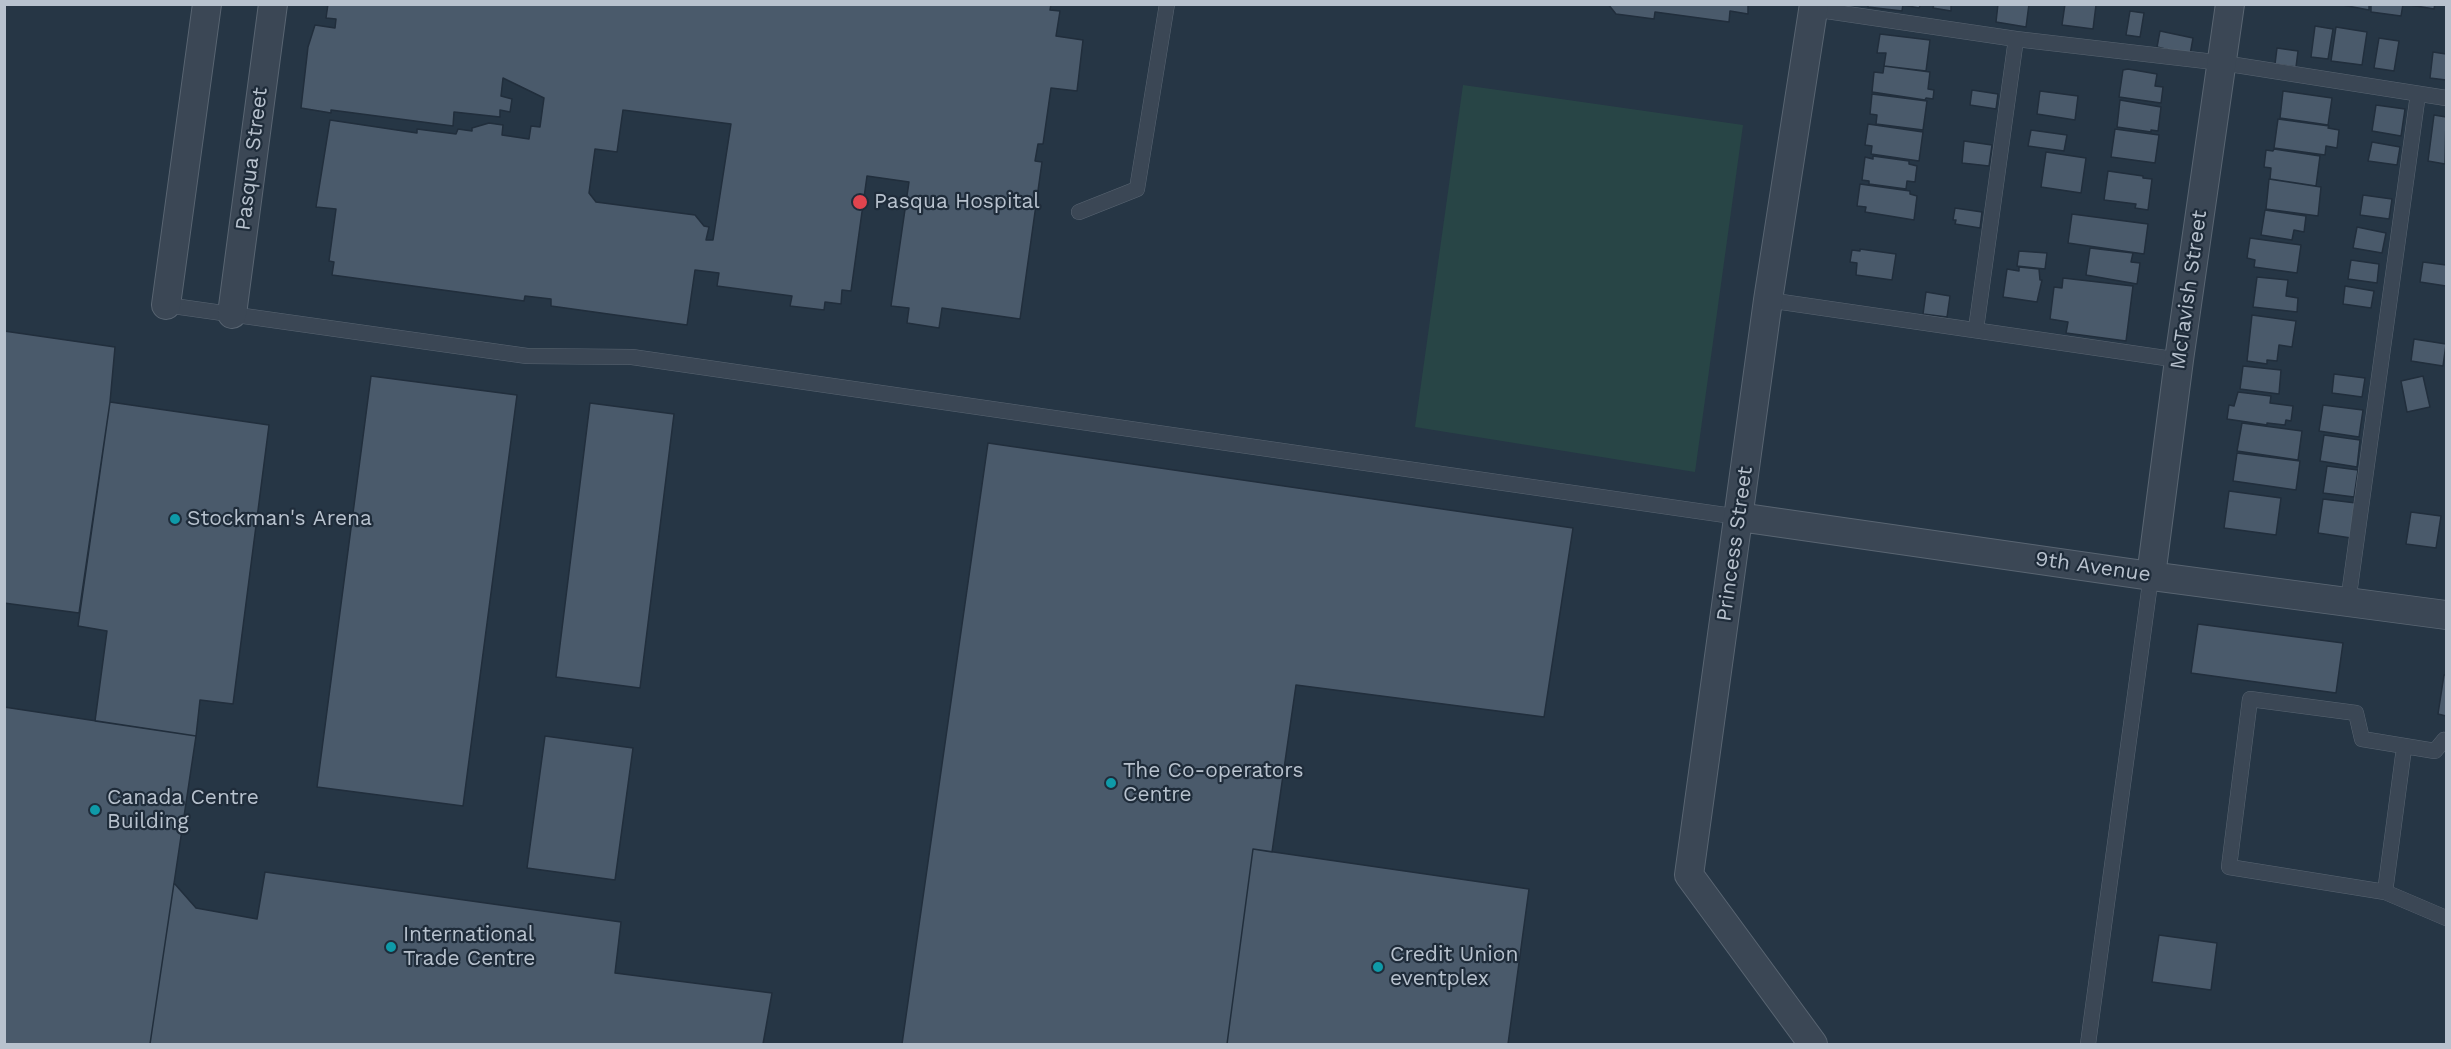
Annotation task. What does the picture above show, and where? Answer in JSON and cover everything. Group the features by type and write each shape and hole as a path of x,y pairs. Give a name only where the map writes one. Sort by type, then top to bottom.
{"street":[{"path":"166,305 207,4"},
{"name":"Pasqua Street","path":"231,314 273,4"},
{"name":"McTavish Street","path":"2151,576 2179,360 2230,4"},
{"name":"Princess Street","path":"1814,7 1768,300 1689,874 1814,1044"},
{"name":"9th Avenue","path":"1739,517 2151,576 2446,615"}],"lane":[{"path":"1079,212 1137,189 1167,4"},
{"path":"1814,7 2016,39 2223,63 2446,98"},
{"path":"1977,329 2016,39"},
{"path":"2348,602 2418,94"},
{"path":"1768,300 2179,360"},
{"path":"166,305 527,356 632,357 1739,517"},
{"path":"2088,1044 2151,576"},
{"path":"2446,741 2444,740 2435,751 2404,748 2362,739 2356,713 2250,699 2229,867 2385,892 2446,918"},
{"path":"2385,892 2404,748"}],"green space":[{"path":"1463,85 1743,125 1695,472 1415,427"}],"building":[{"name":"Pasqua Hospital","path":"328,4 1051,4 1050,10 1060,11 1056,36 1083,40 1077,91 1051,88 1043,144 1038,144 1035,161 1042,162 1020,319 942,308 939,328 907,323 909,308 891,306 909,182 867,176 851,291 842,290 841,304 825,302 824,310 790,306 792,296 717,286 719,273 695,270 687,325 551,306 551,299 525,296 524,301 332,275 334,262 329,261 336,209 316,207 330,120 417,133 417,129 456,134 458,129 472,131 472,128 489,123 503,125 502,135 529,139 531,126 540,127 544,98 503,78 501,96 512,99 510,112 500,110 500,117 454,112 453,126 301,108 308,47 315,25 335,28 336,19 326,18","holes":["623,110 731,124 713,240 706,240 709,227 704,226 695,215 596,202 589,193 595,149 617,152"]},
{"path":"1608,4 1748,4 1748,14 1730,11 1729,22 1655,12 1654,19 1616,14"},
{"path":"1868,4 1903,4 1902,11 1868,7"},
{"path":"1903,4 1921,4 1919,8 1903,5"},
{"path":"1934,4 1951,4 1951,11 1933,8"},
{"path":"1998,4 2029,4 2026,27 1996,22"},
{"path":"2065,4 2096,5 2093,29 2062,25"},
{"path":"2337,4 2369,4 2369,10"},
{"path":"2371,4 2403,4 2401,16 2371,12"},
{"path":"2404,4 2435,4 2434,9"},
{"path":"2130,11 2144,13 2140,37 2126,35"},
{"path":"2315,26 2333,29 2328,59 2311,57"},
{"path":"2336,27 2367,32 2362,65 2331,61"},
{"path":"2160,31 2193,38 2190,55 2157,47"},
{"path":"1880,34 1930,40 1926,71 1884,66 1886,53 1877,53"},
{"path":"2379,38 2399,41 2394,71 2374,68"},
{"path":"2277,48 2298,51 2296,67 2275,64"},
{"path":"2433,52 2446,54 2446,80 2430,78"},
{"path":"1884,66 1930,72 1928,89 1934,90 1933,99 1926,98 1925,100 1872,92 1874,72 1883,73"},
{"path":"2123,70 2157,74 2155,86 2163,87 2161,103 2119,97"},
{"path":"1972,90 1998,94 1996,109 1970,105"},
{"path":"2040,91 2078,96 2075,120 2037,114"},
{"path":"2283,91 2332,98 2328,125 2280,118"},
{"path":"1872,94 1927,101 1923,130 1876,124 1877,115 1870,114"},
{"path":"2120,100 2161,107 2158,131 2117,127"},
{"path":"2376,105 2405,109 2401,136 2372,131"},
{"path":"2434,115 2446,117 2445,164 2428,161"},
{"path":"2278,119 2329,126 2328,128 2339,130 2337,148 2326,146 2325,155 2274,148"},
{"path":"1868,124 1923,132 1919,161 1871,154 1872,146 1865,145"},
{"path":"2115,129 2159,135 2155,163 2111,157"},
{"path":"2031,130 2067,135 2064,151 2028,146"},
{"path":"1964,141 1992,145 1989,166 1962,163"},
{"path":"2372,142 2400,147 2397,165 2368,161"},
{"path":"2274,149 2320,156 2316,186 2270,179 2271,168 2264,167 2266,150 2273,151"},
{"path":"2046,152 2086,158 2081,193 2041,187"},
{"path":"1873,156 1909,161 1909,164 1917,166 1915,182 1907,181 1906,189 1869,184 1869,181 1862,180 1865,157 1873,159"},
{"path":"2108,171 2152,179 2148,210 2135,208 2136,204 2104,200"},
{"path":"2269,179 2321,187 2318,216 2266,209"},
{"path":"1860,184 1910,191 1910,194 1917,196 1914,220 1865,212 1866,207 1857,206"},
{"path":"2363,195 2392,199 2389,219 2360,215"},
{"path":"1955,208 1982,212 1980,228 1955,224 1956,220 1953,220"},
{"path":"2265,210 2306,216 2304,232 2294,230 2292,240 2261,235"},
{"path":"2072,214 2148,224 2144,254 2068,243"},
{"path":"2357,227 2386,233 2382,253 2353,248"},
{"path":"2250,238 2301,245 2297,273 2254,267 2255,260 2247,258"},
{"path":"2090,248 2133,253 2131,262 2140,263 2137,284 2086,275"},
{"path":"1860,249 1896,254 1892,280 1856,275 1857,263 1850,262 1852,250 1860,251"},
{"path":"2019,251 2047,253 2045,269 2017,266"},
{"path":"2351,260 2379,264 2377,283 2348,279"},
{"path":"2423,262 2446,265 2446,286 2420,282"},
{"path":"2019,267 2039,269 2040,280 2042,280 2037,302 2003,297 2007,269 2019,271"},
{"path":"2257,277 2288,280 2286,296 2298,298 2297,312 2253,307"},
{"path":"2063,278 2133,286 2126,341 2066,333 2068,322 2050,319 2054,287 2062,288"},
{"path":"2345,286 2374,291 2371,308 2343,304"},
{"path":"1926,292 1950,296 1947,317 1923,314"},
{"path":"2252,315 2296,321 2292,347 2279,345 2277,361 2267,360 2267,364 2247,361"},
{"path":"4,331 115,347 110,402 79,613 4,603"},
{"path":"2414,339 2446,344 2443,366 2411,361"},
{"path":"2243,366 2281,370 2279,394 2240,389"},
{"path":"2334,374 2365,378 2362,397 2332,393"},
{"path":"371,376 517,395 463,806 317,787"},
{"path":"2423,376 2430,407 2407,412 2401,381"},
{"path":"2238,392 2271,396 2270,403 2293,406 2291,421 2286,420 2285,425 2267,423 2267,425 2227,419 2229,405 2234,406"},
{"name":"Stockman's Arena","path":"110,402 269,425 233,704 200,700 196,736 95,721 107,631 78,626"},
{"path":"590,403 674,414 640,688 556,677"},
{"path":"2323,405 2363,410 2359,437 2319,431"},
{"path":"2242,423 2302,431 2298,460 2237,451"},
{"path":"2324,435 2360,440 2357,467 2320,461"},
{"name":"The Co-operators Centre","path":"988,443 1573,528 1544,717 1296,685 1272,852 1253,849 1227,1044 902,1044"},
{"path":"2237,453 2300,461 2296,490 2233,481"},
{"path":"2327,466 2358,470 2354,497 2323,493"},
{"path":"2229,491 2281,498 2276,535 2224,528"},
{"path":"2323,499 2356,503 2351,538 2318,533"},
{"path":"2411,512 2441,516 2436,548 2406,544"},
{"path":"2198,624 2343,643 2336,693 2191,673"},
{"path":"2444,675 2446,675 2446,716 2438,714"},
{"name":"Canada Centre Building","path":"4,707 196,736 150,1044 4,1044"},
{"path":"545,736 633,748 615,880 527,868"},
{"name":"Credit Union eventplex","path":"1253,849 1529,889 1508,1044 1227,1044"},
{"name":"International Trade Centre","path":"265,872 621,922 615,973 772,993 763,1044 150,1044 174,883 196,908 257,919"},
{"path":"2159,935 2217,943 2211,990 2152,982"}],"place":[{"name":"Pasqua Hospital","path":"860,202"},
{"name":"Stockman's Arena","path":"175,519"},
{"name":"The Co-operators Centre","path":"1111,783"},
{"name":"Canada Centre Building","path":"95,810"},
{"name":"International Trade Centre","path":"391,947"},
{"name":"Credit Union eventplex","path":"1378,967"}]}
